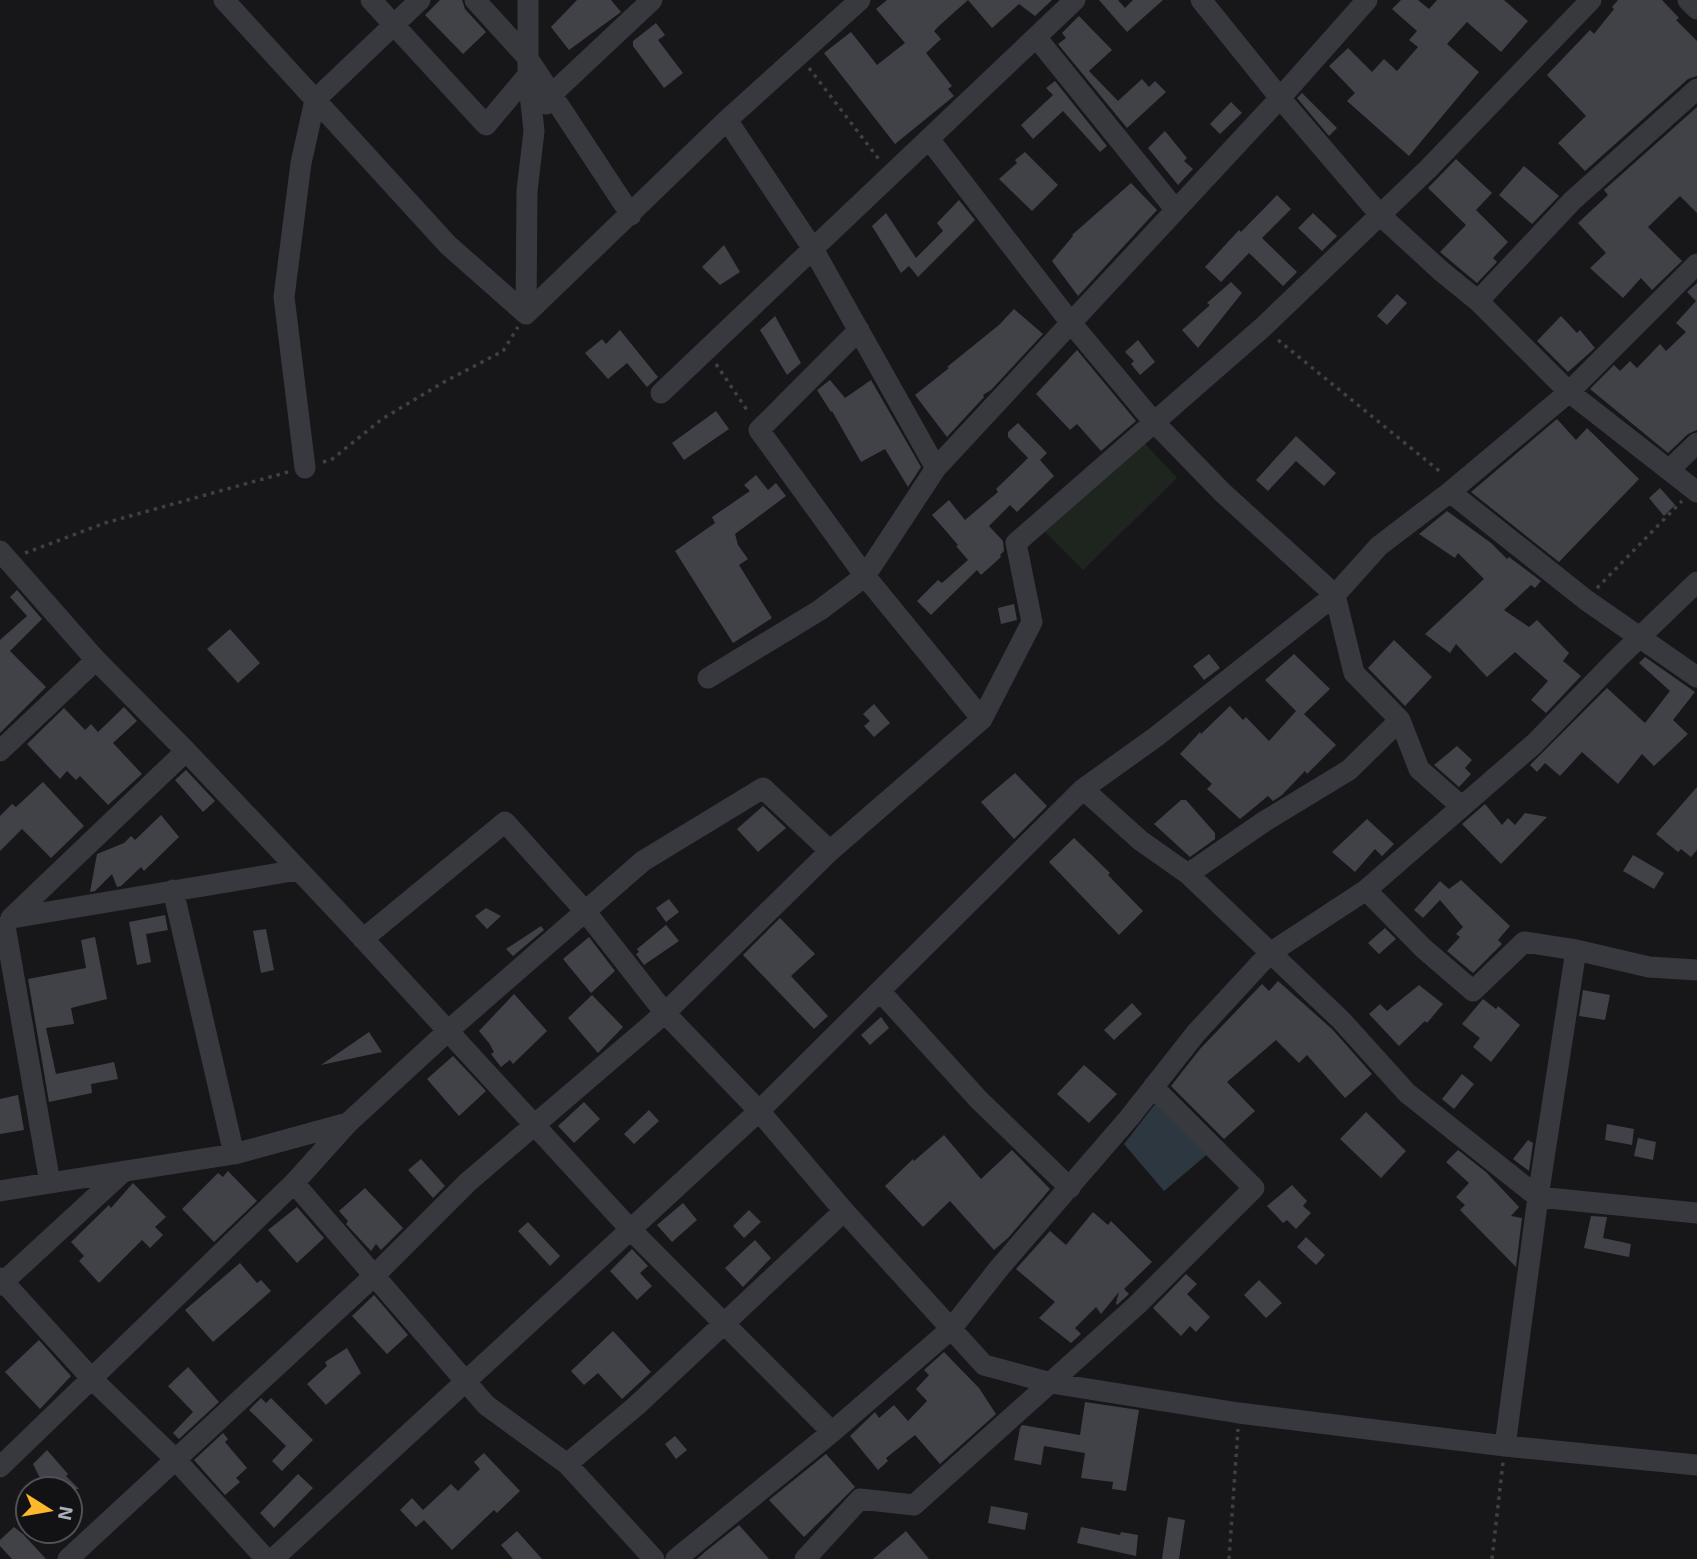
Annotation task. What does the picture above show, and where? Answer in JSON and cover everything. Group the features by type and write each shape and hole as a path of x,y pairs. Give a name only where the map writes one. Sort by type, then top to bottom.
{"street":[{"path":"223,0 448,245 526,314"},
{"path":"371,0 486,125 528,66"},
{"path":"304,468 284,297 301,163 315,100 420,0"},
{"path":"475,0 553,93 631,215"},
{"path":"526,314 527,191 534,131 528,66 527,0"},
{"path":"534,131 553,93 652,0"},
{"path":"526,314 727,120 860,0"},
{"path":"661,393 1075,0"},
{"path":"1201,0 1380,215 1478,301 1569,392 1695,490"},
{"path":"708,678 820,610 865,576 936,468 1280,98 1367,0"},
{"path":"68,1559 375,1275 468,1182 665,1013 830,851 982,719 1032,622 1016,542 1262,327 1380,215 1591,0"},
{"path":"1688,0 1697,9"},
{"path":"1036,37 1175,209"},
{"path":"1478,301 1573,201 1697,89"},
{"path":"727,120 813,249 936,468"},
{"path":"929,139 1070,323 1153,421 1223,493 1335,595 1354,673 1400,720 1419,769 1461,806"},
{"path":"273,1559 759,1111 1083,789 1157,736 1335,595 1379,546 1454,489 1569,392 1697,264"},
{"path":"859,330 760,430 865,576 982,719"},
{"path":"1669,470 1697,443"},
{"path":"1454,489 1586,600 1697,677"},
{"path":"3,559 449,1030 631,1230 832,1432"},
{"path":"676,1559 832,1432 951,1329 1000,1267 1070,1188 1195,1033 1270,953 1366,890 1534,744 1697,582"},
{"path":"0,751 96,660"},
{"path":"1188,874 1265,821 1349,770 1400,720"},
{"path":"5,924 186,751"},
{"path":"0,1467 294,1183 348,1124 449,1030 643,861 763,788 830,851"},
{"path":"1083,789 1141,841 1188,874 1341,1020 1407,1093 1538,1197 1697,1213"},
{"path":"363,939 505,822 585,911 665,1013 759,1111 984,1365 1051,1383 1239,1413 1505,1446 1697,1465"},
{"path":"5,924 173,890 298,870"},
{"path":"173,890 234,1154"},
{"path":"1366,890 1423,948 1474,991 1524,942 1576,950 1649,967 1697,970"},
{"path":"5,924 50,1183"},
{"path":"1505,1446 1538,1197 1576,950"},
{"path":"880,991 979,1100 1070,1188"},
{"path":"805,1559 860,1499 914,1505 1137,1305 1254,1188 1153,1087"},
{"path":"0,1191 234,1154 348,1124"},
{"path":"124,1171 1,1281 92,1379 175,1459 266,1559"},
{"path":"294,1183 467,1379 486,1405 567,1464 654,1559"},
{"path":"567,1464 636,1406 845,1211"}],"path":[{"path":"799,54 891,174"},
{"path":"3,559 105,523 331,460 382,419 503,351 526,314"},
{"path":"1262,327 1454,489"},
{"path":"706,350 760,430"},
{"path":"1586,600 1695,490"},
{"path":"1229,1559 1239,1413"},
{"path":"1492,1559 1505,1446"}],"shaded area":[{"path":"1136,434 1177,478 1083,570 1040,527"},
{"path":"1159,1099 1210,1152 1164,1191 1124,1144"}],"building":[{"path":"440,0 462,0 465,9 486,32 463,54 425,15"},
{"path":"577,0 611,0 621,12 569,50 551,27"},
{"path":"887,0 968,0 934,31 941,39 926,53 952,86 948,89 954,96 895,144 824,53 851,32 877,65 905,43 876,9"},
{"path":"968,0 1052,0 1035,16 1019,4 992,28"},
{"path":"1099,0 1118,0 1125,8 1133,0 1163,0 1127,32"},
{"path":"1401,0 1418,0 1429,9 1437,0 1504,0 1528,21 1501,52 1467,22 1447,44 1479,72 1409,156 1347,101 1355,93 1329,66 1348,48 1372,72 1384,59 1397,71 1418,47 1409,40 1417,31 1392,9"},
{"path":"1618,0 1662,0 1679,18 1676,20 1697,41 1697,76 1688,79 1585,171 1558,143 1586,116 1547,75 1590,30 1594,34"},
{"path":"1079,16 1112,50 1089,71 1118,101 1142,79 1149,87 1155,81 1166,92 1127,128 1058,44 1066,38 1062,33"},
{"path":"656,23 665,35 658,40 683,73 664,88 633,46 633,41"},
{"path":"1055,81 1107,146 1100,152 1063,111 1033,139 1021,125 1053,95 1046,88"},
{"path":"1302,93 1337,128 1329,136 1297,98"},
{"path":"1231,102 1242,113 1220,134 1210,124"},
{"path":"1697,107 1697,213 1680,196 1648,227 1682,261 1652,290 1641,278 1623,298 1590,268 1606,253 1578,223 1608,195 1604,190"},
{"path":"1165,131 1187,158 1184,161 1193,169 1178,185 1148,148"},
{"path":"1025,152 1058,185 1032,211 999,179"},
{"path":"1456,159 1492,193 1476,210 1508,242 1493,258 1497,262 1477,283 1440,252 1466,225 1428,188"},
{"path":"1524,166 1559,196 1532,224 1499,195"},
{"path":"1131,183 1157,210 1078,296 1052,261 1072,235"},
{"path":"1277,195 1291,209 1262,238 1297,272 1283,286 1249,253 1221,282 1205,267 1239,230 1241,232"},
{"path":"959,200 975,220 918,277 909,266 901,273 872,226 886,213 916,258 943,231 937,223"},
{"path":"1313,213 1337,236 1322,251 1298,228"},
{"path":"724,245 740,272 720,285 702,267"},
{"path":"1231,282 1242,293 1198,348 1182,330"},
{"path":"1697,283 1697,430 1688,434 1668,453 1590,389 1614,365 1620,371 1630,361 1637,368 1660,344 1666,351 1686,332 1676,323 1696,301 1687,292"},
{"path":"1397,294 1407,303 1387,325 1377,316"},
{"path":"1014,309 1043,334 991,390 983,395 947,437 915,395 999,325"},
{"path":"775,316 801,363 787,375 760,330"},
{"path":"1561,316 1577,333 1580,330 1595,348 1568,372 1537,341"},
{"path":"620,330 658,377 647,387 627,363 608,379 585,353 602,339 606,344"},
{"path":"1138,340 1155,362 1140,375 1131,364 1134,361 1125,352"},
{"path":"1077,350 1136,421 1101,451 1077,424 1070,430 1036,394"},
{"path":"830,380 845,398 871,380 921,467 908,487 885,449 861,462 817,390"},
{"path":"716,411 729,429 684,460 672,443"},
{"path":"1557,419 1576,440 1587,428 1639,479 1559,562 1471,492"},
{"path":"1018,423 1047,453 1040,460 1054,476 1017,512 1010,505 989,526 1003,541 1004,551 1001,557 981,575 977,570 931,615 917,601 938,580 942,583 968,560 932,515 949,500 965,520 998,492 996,489 1028,458 1008,437 1008,432"},
{"path":"1296,436 1336,473 1324,486 1296,461 1268,491 1256,480"},
{"path":"756,475 768,490 776,483 786,496 735,534 738,545 748,559 739,565 772,618 733,643 675,551 715,523 712,517 750,491 744,485"},
{"path":"1660,488 1675,505 1664,516 1649,498"},
{"path":"1447,511 1491,543 1507,559 1509,557 1541,581 1535,588 1531,585 1504,610 1529,627 1537,620 1569,653 1563,661 1581,676 1546,713 1531,700 1548,681 1515,652 1487,677 1456,644 1450,653 1425,634 1484,579 1458,553 1455,558 1419,534"},
{"path":"17,590 42,619 10,651 46,687 0,733 0,640 27,616 10,597"},
{"path":"1014,604 1017,620 1001,624 998,608"},
{"path":"230,629 260,663 238,683 207,649"},
{"path":"1394,640 1432,677 1405,706 1368,668"},
{"path":"1209,654 1220,668 1204,680 1193,666"},
{"path":"1294,654 1330,689 1304,714 1336,745 1282,795 1273,801 1268,796 1240,819 1207,789 1212,784 1180,754 1230,706 1243,720 1246,717 1269,741 1296,711 1265,680"},
{"path":"1645,657 1695,692 1673,720 1688,734 1654,766 1642,754 1618,784 1582,752 1560,776 1545,763 1537,772 1530,765 1607,688 1645,723 1670,691 1639,663"},
{"path":"874,704 890,723 874,737 864,726 870,721 863,714"},
{"path":"124,707 137,721 113,743 142,774 108,805 80,776 76,780 67,771 60,779 27,744 64,708 85,730 91,724 98,732"},
{"path":"1457,746 1472,760 1465,768 1471,774 1459,787 1434,765"},
{"path":"186,770 215,801 203,812 175,780"},
{"path":"1015,773 1047,806 1014,839 981,802"},
{"path":"43,782 84,826 51,858 22,829 0,851 0,816 12,804 16,807"},
{"path":"1697,787 1697,850 1691,857 1681,849 1678,852 1656,834"},
{"path":"1181,800 1186,800 1215,833 1215,839 1190,857 1154,824"},
{"path":"1485,804 1502,825 1508,818 1515,825 1525,813 1547,817 1501,864 1462,824"},
{"path":"763,806 786,828 758,852 737,829"},
{"path":"161,815 179,837 144,871 141,867 121,886 117,887 112,874 95,891 90,892 97,854 124,843 131,836 135,840"},
{"path":"1367,819 1394,844 1382,856 1375,849 1355,872 1332,852"},
{"path":"1074,838 1110,873 1108,875 1143,911 1119,935 1049,862"},
{"path":"1633,855 1664,873 1654,889 1623,871"},
{"path":"1461,880 1510,926 1498,940 1502,944 1473,973 1447,951 1460,937 1456,934 1463,927 1440,900 1423,918 1414,910 1440,881 1449,889"},
{"path":"669,899 679,912 666,922 656,908"},
{"path":"486,908 501,916 487,929 475,916"},
{"path":"165,915 168,930 146,934 151,962 137,965 129,922"},
{"path":"780,918 815,954 791,976 828,1016 814,1029 743,955"},
{"path":"666,925 679,941 644,965 636,954 639,952 637,949"},
{"path":"541,926 544,930 513,956 506,949"},
{"path":"1385,928 1396,939 1379,954 1368,943"},
{"path":"266,929 274,970 261,973 253,931"},
{"path":"95,937 107,999 71,1008 74,1024 46,1028 56,1074 114,1062 118,1079 91,1084 92,1093 49,1102 28,979 86,968 81,940"},
{"path":"589,937 615,971 591,993 563,959"},
{"path":"1278,981 1332,1029 1372,1074 1345,1098 1307,1055 1299,1063 1276,1040 1227,1082 1255,1111 1224,1139 1171,1086 1200,1049 1262,984 1269,991"},
{"path":"1419,985 1443,1004 1427,1023 1425,1021 1399,1046 1369,1014 1380,1004 1387,1011"},
{"path":"1583,990 1610,995 1605,1020 1579,1016"},
{"path":"514,994 547,1031 513,1064 510,1060 501,1067 491,1054 494,1052 489,1043 479,1031"},
{"path":"592,995 623,1027 598,1053 568,1018"},
{"path":"1483,999 1496,1009 1498,1006 1520,1025 1491,1062 1473,1047 1480,1038 1462,1024"},
{"path":"1132,1003 1142,1014 1114,1040 1104,1030"},
{"path":"881,1017 889,1028 870,1045 861,1035"},
{"path":"369,1032 382,1052 321,1065"},
{"path":"453,1056 486,1091 459,1116 427,1079"},
{"path":"1084,1065 1117,1094 1089,1123 1057,1094"},
{"path":"1462,1074 1474,1084 1454,1109 1442,1099"},
{"path":"18,1095 24,1130 0,1134 0,1099"},
{"path":"584,1102 600,1119 574,1143 558,1126"},
{"path":"649,1110 659,1121 634,1144 624,1134"},
{"path":"1366,1112 1406,1151 1381,1178 1340,1139"},
{"path":"1607,1124 1634,1129 1632,1145 1605,1140"},
{"path":"944,1135 981,1179 1012,1150 1050,1189 1008,1238 994,1250 950,1201 923,1227 885,1186 913,1159 914,1161"},
{"path":"1638,1138 1656,1142 1653,1160 1634,1156"},
{"path":"1528,1140 1533,1143 1529,1171 1513,1159"},
{"path":"1458,1150 1486,1172 1519,1207 1511,1216 1522,1218 1516,1267 1460,1210 1465,1205 1456,1197 1469,1183 1446,1162"},
{"path":"421,1159 445,1186 433,1198 408,1170"},
{"path":"228,1171 257,1201 214,1242 182,1209 218,1173 223,1177"},
{"path":"133,1183 166,1217 155,1227 163,1235 150,1248 142,1240 99,1283 79,1261 84,1256 71,1242 109,1205 111,1208"},
{"path":"1292,1185 1307,1201 1303,1206 1311,1213 1296,1229 1287,1220 1283,1223 1267,1206"},
{"path":"365,1188 403,1228 381,1250 376,1244 371,1251 346,1224 348,1221 339,1211"},
{"path":"683,1203 697,1220 672,1242 657,1225"},
{"path":"297,1207 324,1238 297,1263 268,1230"},
{"path":"749,1210 761,1222 744,1238 733,1226"},
{"path":"1093,1212 1108,1225 1111,1221 1152,1262 1124,1289 1129,1294 1117,1305 1119,1292 1101,1314 1096,1307 1075,1328 1081,1334 1071,1343 1039,1318 1055,1302 1016,1269 1050,1231 1066,1245"},
{"path":"1591,1216 1607,1217 1603,1238 1631,1244 1629,1257 1584,1248"},
{"path":"528,1222 560,1256 550,1266 518,1231"},
{"path":"1306,1237 1325,1255 1316,1265 1297,1247"},
{"path":"755,1240 771,1258 743,1287 725,1268"},
{"path":"632,1249 648,1266 640,1273 652,1286 637,1300 610,1271"},
{"path":"240,1263 257,1283 261,1280 271,1291 213,1342 185,1310"},
{"path":"1186,1274 1197,1284 1187,1294 1210,1317 1196,1332 1190,1326 1181,1336 1153,1308"},
{"path":"1259,1280 1282,1303 1266,1318 1244,1295"},
{"path":"374,1295 408,1335 387,1354 352,1316"},
{"path":"613,1331 651,1372 622,1399 598,1373 584,1385 571,1371"},
{"path":"39,1340 71,1376 40,1409 5,1372"},
{"path":"347,1348 361,1373 326,1405 307,1384 327,1366 325,1362"},
{"path":"944,1352 979,1388 996,1414 940,1464 915,1435 886,1458 888,1461 878,1470 850,1436 875,1412 879,1418 894,1405 908,1421 927,1401 916,1389 929,1375 924,1370"},
{"path":"188,1367 219,1402 179,1439 173,1433 193,1412 168,1386"},
{"path":"261,1398 266,1403 271,1398 313,1440 282,1471 272,1461 286,1446 249,1410"},
{"path":"1085,1402 1139,1410 1126,1491 1112,1489 1113,1482 1081,1478 1085,1453 1044,1446 1041,1465 1014,1460 1022,1425 1080,1435"},
{"path":"223,1433 228,1439 225,1442 247,1468 236,1478 240,1482 225,1495 194,1460"},
{"path":"675,1436 687,1450 676,1459 665,1444"},
{"path":"47,1450 68,1474 38,1475 33,1464"},
{"path":"484,1453 520,1491 497,1513 494,1510 452,1550 424,1520 416,1527 400,1510 412,1498 423,1510 451,1484 458,1491 480,1469 474,1462"},
{"path":"826,1454 855,1487 804,1537 769,1500"},
{"path":"298,1474 313,1488 274,1528 260,1513"},
{"path":"991,1506 1028,1513 1025,1530 988,1523"},
{"path":"1168,1517 1185,1520 1179,1559 1162,1559"},
{"path":"739,1525 769,1559 697,1559 706,1551"},
{"path":"14,1527 14,1545 33,1545 46,1559 12,1559 0,1546 0,1540"},
{"path":"1081,1527 1120,1535 1121,1532 1138,1535 1136,1556 1077,1543"},
{"path":"517,1531 542,1559 513,1559 501,1545"},
{"path":"906,1531 929,1559 873,1559"}]}
